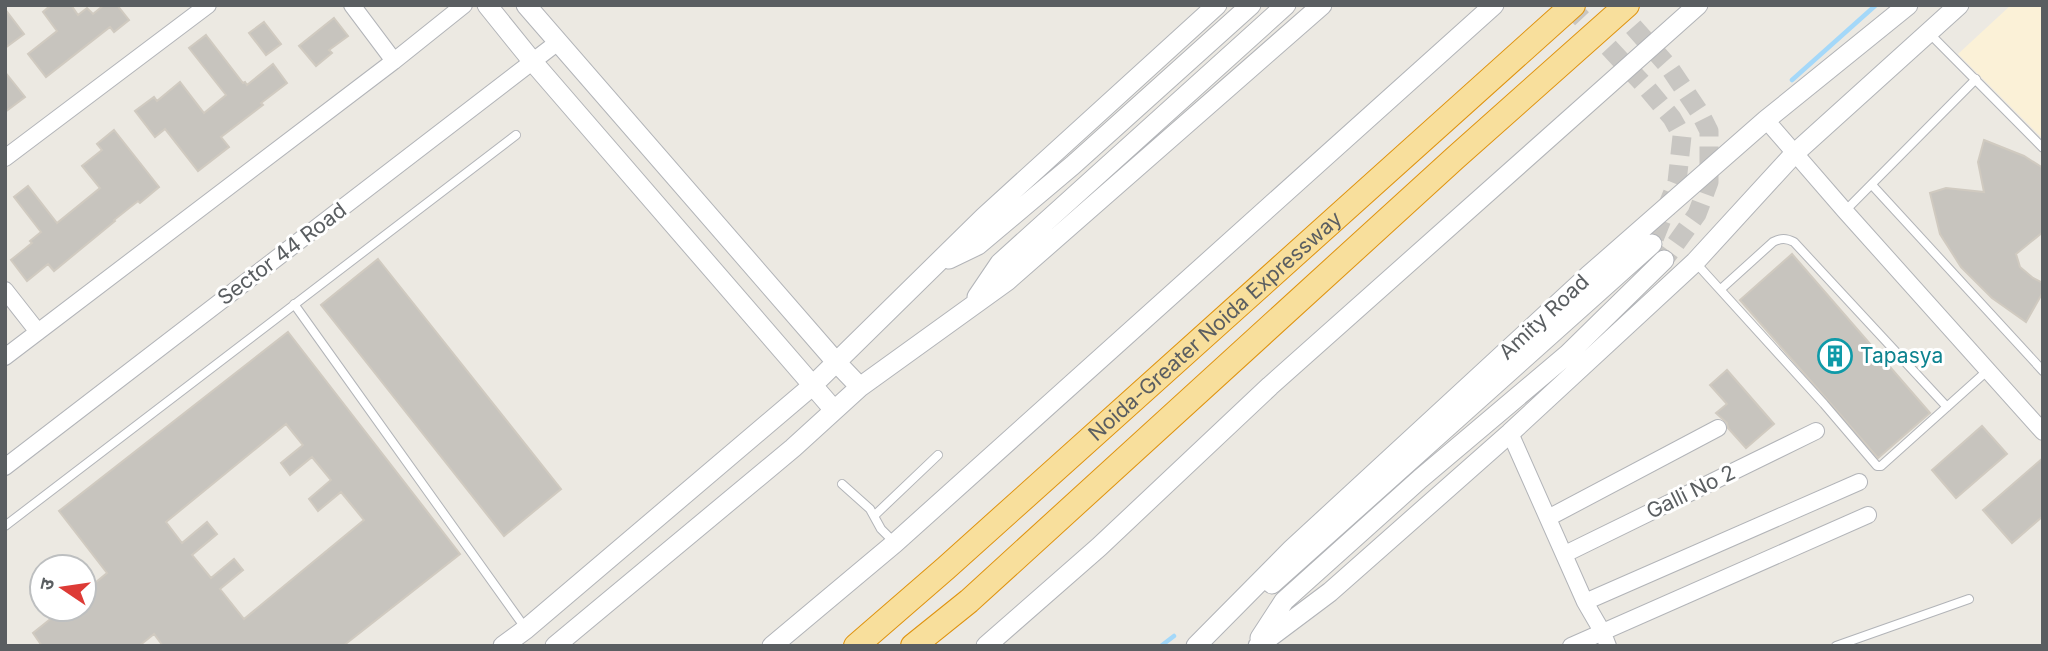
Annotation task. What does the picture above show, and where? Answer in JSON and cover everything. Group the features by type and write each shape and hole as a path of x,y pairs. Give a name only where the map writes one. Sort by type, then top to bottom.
{"highway":[{"name":"Noida-Greater Noida Expressway","path":"856,646 1573,5"},
{"name":"Noida-Greater Noida Expressway","path":"913,646 969,601 1627,5"}],"street":[{"path":"5,158 208,5"},
{"path":"352,5 394,61"},
{"path":"5,357 464,5"},
{"path":"487,5 533,62 834,410"},
{"path":"526,5 860,387"},
{"path":"503,646 813,386 984,216 1217,5"},
{"path":"935,265 978,245 1073,165 1251,5"},
{"path":"970,307 1000,263 1286,5"},
{"path":"555,646 793,449 860,387 1007,281 1322,5"},
{"path":"772,646 895,543 1494,5"},
{"path":"986,646 1099,547 1270,386 1698,5"},
{"name":"Amity Road","path":"1196,646 1292,548 1578,285 1766,120 1908,5"},
{"path":"1257,646 1330,592 1510,433 1695,262 1794,154 1959,5"},
{"name":"Sector 44 Road","path":"5,467 558,42"},
{"path":"1766,120 2043,432"},
{"path":"1235,606 1276,582 1658,252 1568,354 1420,479 1284,601 1257,646"},
{"path":"5,290 38,332"},
{"path":"1549,518 1718,428"},
{"name":"Galli No 2","path":"1565,554 1816,431"},
{"path":"1510,433 1585,602 1606,639"},
{"path":"1585,602 1859,482"},
{"path":"1571,646 1606,639 1868,515"}],"lane":[{"path":"1929,33 2043,148"},
{"path":"1845,211 1976,79"},
{"path":"5,526 516,135"},
{"path":"1872,185 2043,371"},
{"path":"1720,289 1773,242 1780,239 1794,242 1947,407"},
{"path":"1695,262 1824,404 1877,467 1987,370"},
{"path":"294,304 526,629"},
{"path":"875,515 938,455"},
{"path":"842,484 870,509 881,529 895,543"},
{"path":"1836,646 1969,599"}],"shaded area":[{"path":"2011,5 2043,5 2043,139 1958,54"}],"building":[{"path":"51,5 71,5 78,15 87,8 93,14 104,5 117,5 129,20 114,32 110,27 46,77 28,54 57,31 43,12"},
{"path":"5,9 24,34 5,48"},
{"path":"334,18 348,36 329,50 332,53 316,66 299,46"},
{"path":"264,22 281,44 266,55 249,33"},
{"path":"206,35 243,83 247,85 273,64 287,83 221,137 229,147 198,171 165,129 155,137 135,111 154,97 157,101 180,82 204,113 226,95 189,48"},
{"path":"5,72 25,97 5,112"},
{"path":"114,130 159,187 114,220 54,271 48,264 27,281 11,260 41,232 14,197 28,186 57,223 100,188 82,166 102,150 97,144"},
{"path":"1984,140 2024,156 2043,168 2043,232 2016,254 2020,267 2043,283 2043,292 2026,322 1992,298 1961,267 1940,234 1930,193 1946,188 1984,192 1978,162"},
{"name":"Tapasya","path":"1792,254 1930,413 1878,458 1740,300"},
{"path":"378,259 561,489 504,536 321,305"},
{"path":"288,332 460,554 343,646 163,646 154,634 139,646 42,646 33,633 46,623 98,623 98,580 107,573 98,561 98,553 92,553 59,511","holes":["286,424 303,445 281,463 290,475 312,457 331,480 309,499 318,511 341,492 364,520 244,619 220,589 243,570 234,559 211,578 192,555 217,534 207,522 182,543 166,522"]},
{"path":"1727,370 1774,424 1746,448 1716,413 1727,404 1710,385"},
{"path":"1982,426 2007,454 1956,498 1932,470"},
{"path":"2043,458 2043,516 2012,543 1983,510"}],"waterway":[{"path":"1792,80 1876,5"},
{"path":"1161,646 1174,636"}],"tunnel":[{"path":"1569,5 1646,87 1672,118 1682,136 1677,182 1652,244"},
{"path":"1614,5 1669,67 1709,131 1709,182 1697,214 1664,260"}],"place":[{"name":"Tapasya","path":"1835,356"}]}
